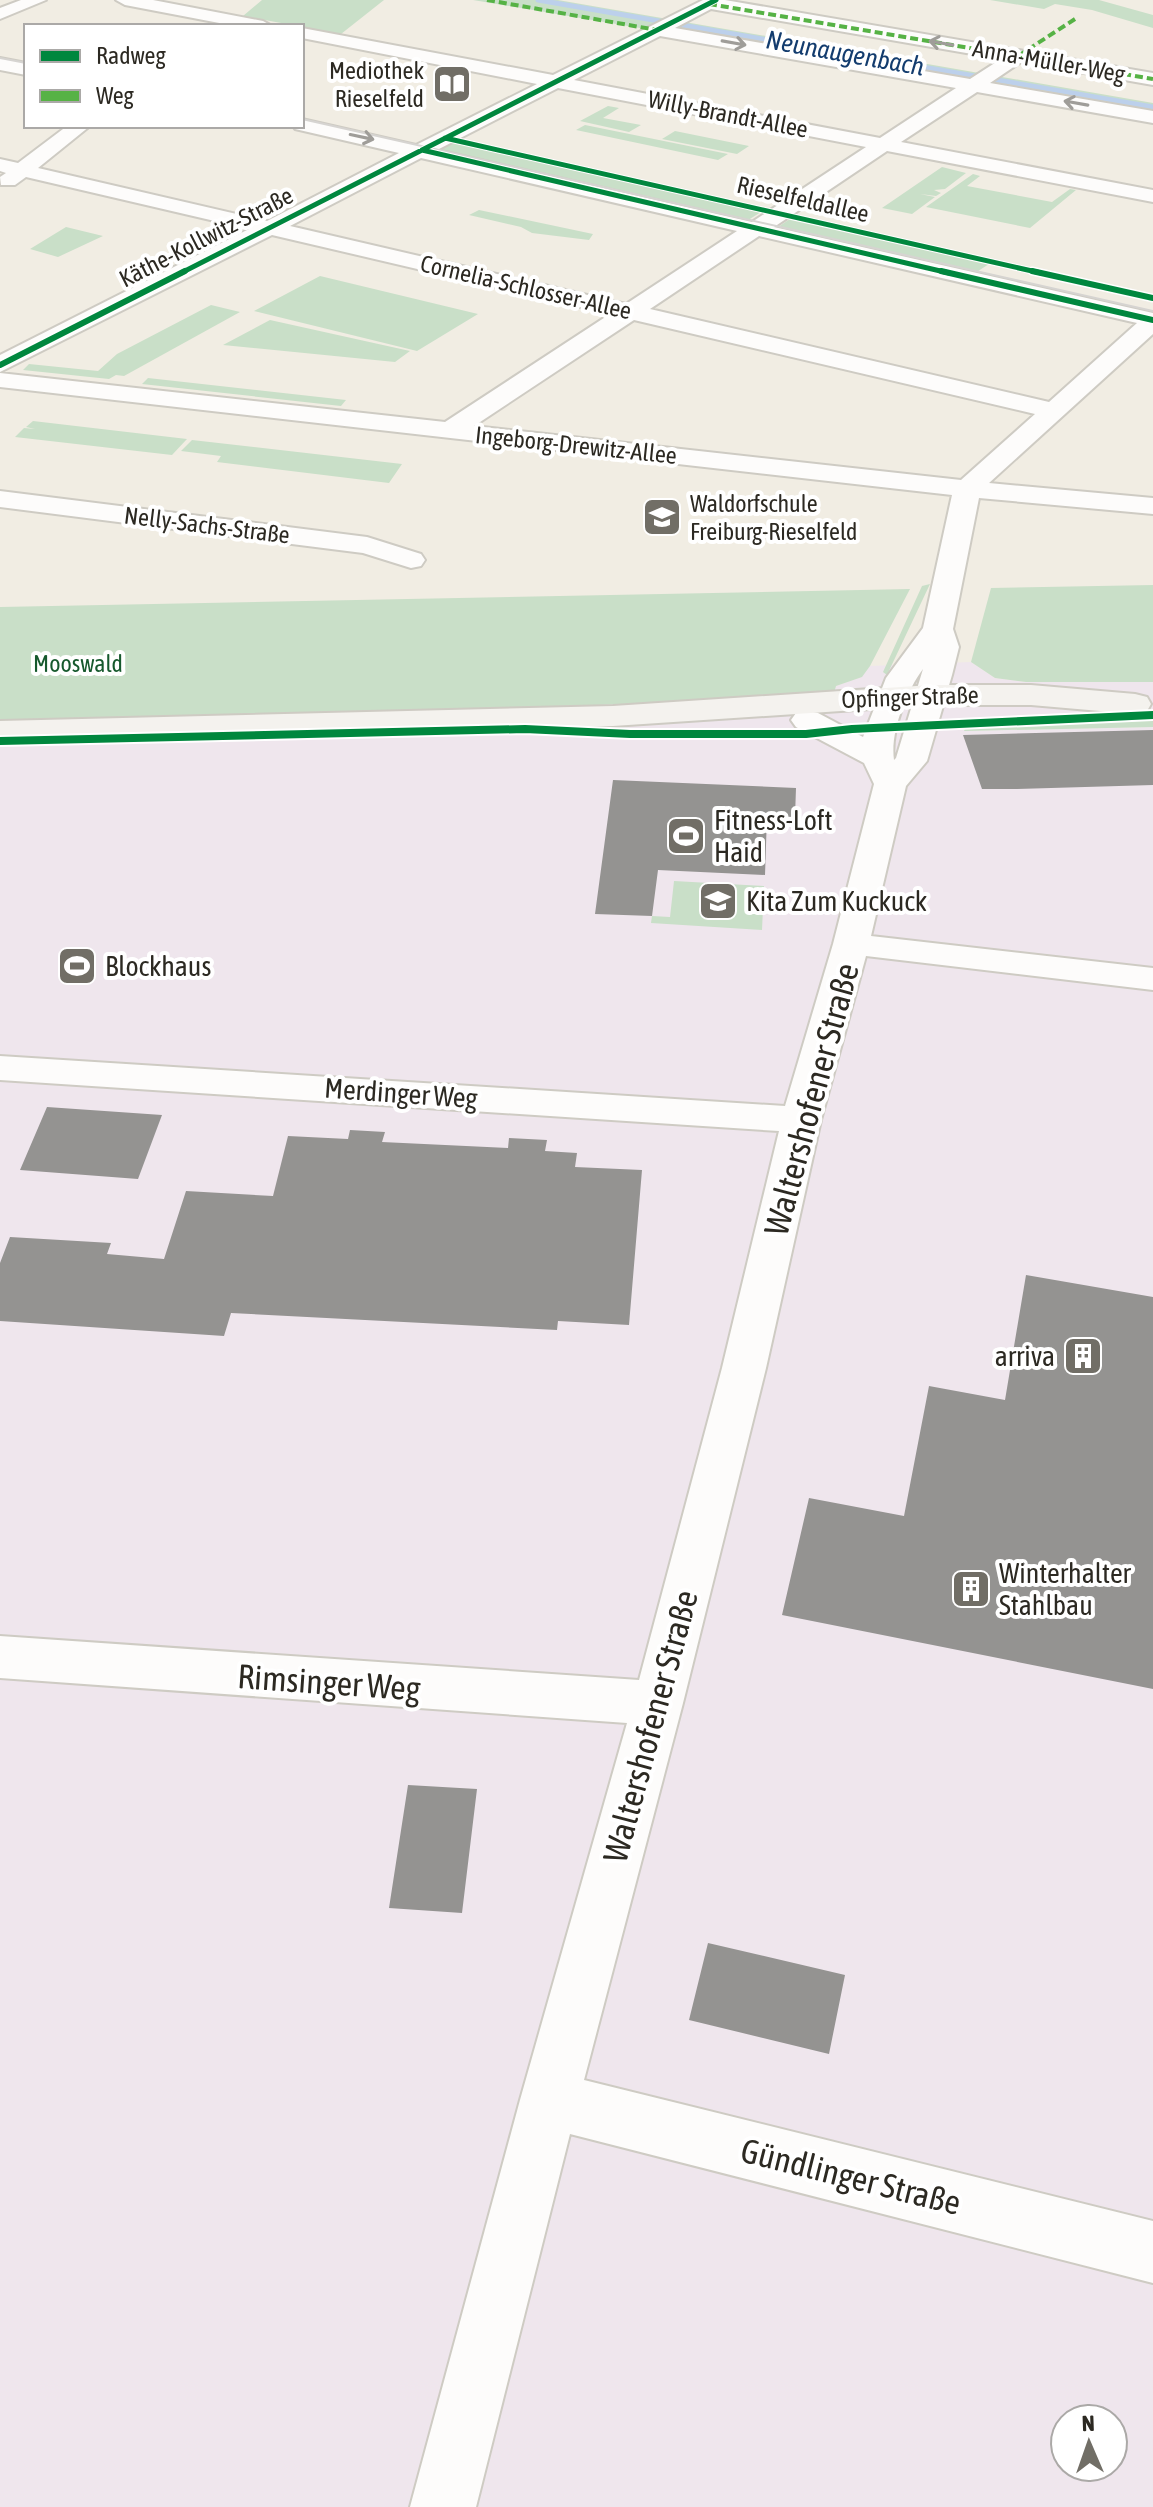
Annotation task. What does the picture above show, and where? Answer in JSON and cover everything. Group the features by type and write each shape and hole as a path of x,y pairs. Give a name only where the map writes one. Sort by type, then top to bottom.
{"main road":[{"name":"Opfinger Straße","path":"0,731 368,724 686,713 766,703 888,707 1144,704"},
{"name":"Opfinger Straße","path":"686,713 819,725 888,707"}],"street":[{"path":"0,14 37,0"},
{"path":"125,0 216,22 240,24"},
{"name":"Käthe-Kollwitz-Straße","path":"0,365 712,2"},
{"name":"Anna-Müller-Weg","path":"712,2 1153,79"},
{"path":"216,22 238,6"},
{"path":"664,26 980,81 1153,117"},
{"name":"Willy-Brandt-Allee","path":"304,33 1153,196"},
{"path":"0,49 24,54"},
{"path":"449,431 1018,56"},
{"path":"0,64 24,69"},
{"name":"Rieselfeldallee","path":"304,110 757,228 1153,320"},
{"name":"Rieselfeldallee","path":"304,125 432,144 779,214 1153,298"},
{"path":"0,187 11,167 77,128"},
{"name":"Cornelia-Schlosser-Allee","path":"11,167 1052,410"},
{"path":"888,707 901,678 938,629 967,489 1153,320"},
{"name":"Ingeborg-Drewitz-Allee","path":"0,380 967,489 1153,506"},
{"name":"Nelly-Sachs-Straße","path":"0,499 367,545 411,560"},
{"name":"Waltershofener Straße","path":"883,770 911,761 944,647 938,629"},
{"name":"Waltershofener Straße","path":"443,2507 549,2100 658,1703 744,1368 801,1120 851,944 883,770 888,707"},
{"path":"819,725 883,770"},
{"name":"Waltershofener Straße","path":"851,944 1153,979"},
{"name":"Merdinger Weg","path":"0,1068 801,1120"},
{"name":"Rimsinger Weg","path":"0,1657 658,1703"},
{"name":"Gündlinger Straße","path":"549,2100 1153,2252"}],"shaded area":[{"path":"971,662 995,678 1026,682 1153,682 1153,717 966,727 964,731 1153,727 1153,2507 0,2507 0,722 836,686 861,677 870,666"}],"green space":[{"path":"262,0 384,0 341,34 304,27 304,24 243,16"},
{"path":"473,0 558,0 1153,103 1153,115 644,26 640,28"},
{"path":"990,0 1099,0 1153,15 1153,28 1092,10 1055,4 1044,9"},
{"path":"608,106 619,108 603,118 641,125 629,132 580,121"},
{"path":"585,125 728,154 718,160 576,130"},
{"path":"675,131 749,146 737,154 662,139"},
{"path":"454,142 761,212 745,222 437,151"},
{"path":"942,167 966,173 945,189 934,190 941,193 936,196 920,194 935,197 912,214 882,208"},
{"path":"973,174 980,176 967,186 1052,202 1070,189 1076,190 1030,228 926,207"},
{"path":"479,210 593,234 589,240 532,233 521,227 469,215"},
{"path":"790,219 989,264 972,275 775,229"},
{"path":"66,227 103,236 58,257 30,249"},
{"path":"320,276 478,314 417,351 254,311"},
{"path":"211,305 240,312 124,376 116,375 109,379 23,370 29,364 98,371 117,354"},
{"path":"270,320 410,351 395,362 223,345"},
{"path":"148,378 346,400 341,406 142,384"},
{"path":"33,421 187,439 172,455 15,437 24,428 35,429 26,427"},
{"path":"192,440 402,464 389,483 217,462 221,456 181,451"},
{"path":"930,584 887,675 883,672 922,586"},
{"path":"1153,585 1153,682 1026,682 995,678 971,662 991,588"},
{"name":"Mooswald","path":"910,589 862,677 836,686 834,693 704,702 0,722 0,607"},
{"path":"1153,717 1153,727 964,731 966,727"},
{"name":"Kita Zum Kuckuck","path":"674,881 764,886 762,930 651,923 652,916 670,917"}],"building":[{"path":"1153,730 1153,785 1017,789 982,789 963,735"},
{"name":"Fitness-Loft Haid","path":"613,780 796,788 795,817 767,816 765,875 658,870 652,916 595,914"},
{"path":"47,1107 162,1115 138,1179 20,1170"},
{"path":"350,1130 385,1132 382,1142 508,1148 509,1138 547,1140 545,1151 577,1153 575,1167 642,1170 629,1325 558,1321 557,1330 231,1313 224,1336 0,1321 0,1263 10,1237 111,1243 107,1254 164,1259 186,1191 273,1196 288,1136 348,1139"},
{"path":"1026,1275 1153,1297 1153,1689 782,1615 809,1498 904,1516 929,1386 1005,1400"},
{"path":"408,1785 477,1789 462,1913 389,1908"},
{"path":"708,1943 845,1975 829,2054 689,2020"}],"waterway":[{"name":"Neunaugenbach","path":"538,0 1153,107"}],"tram line":[{"path":"0,58 24,63"},
{"path":"304,119 1153,311"}],"marked path":[{"path":"487,0 657,30"},
{"path":"709,4 1153,79"},
{"path":"1018,56 1075,19"}],"cycle path":[{"path":"0,365 716,0"},
{"path":"445,138 1153,298"},
{"path":"422,150 1153,320"},
{"path":"0,741 525,729 630,734 806,734 852,729 1153,715"}],"place":[{"name":"Mediothek Rieselfeld","path":"452,84"},
{"name":"Waldorfschule Freiburg-Rieselfeld","path":"662,517"},
{"name":"Fitness-Loft Haid","path":"686,836"},
{"name":"Kita Zum Kuckuck","path":"718,901"},
{"name":"Blockhaus","path":"77,966"},
{"name":"arriva","path":"1083,1356"},
{"name":"Winterhalter Stahlbau","path":"971,1589"}]}
